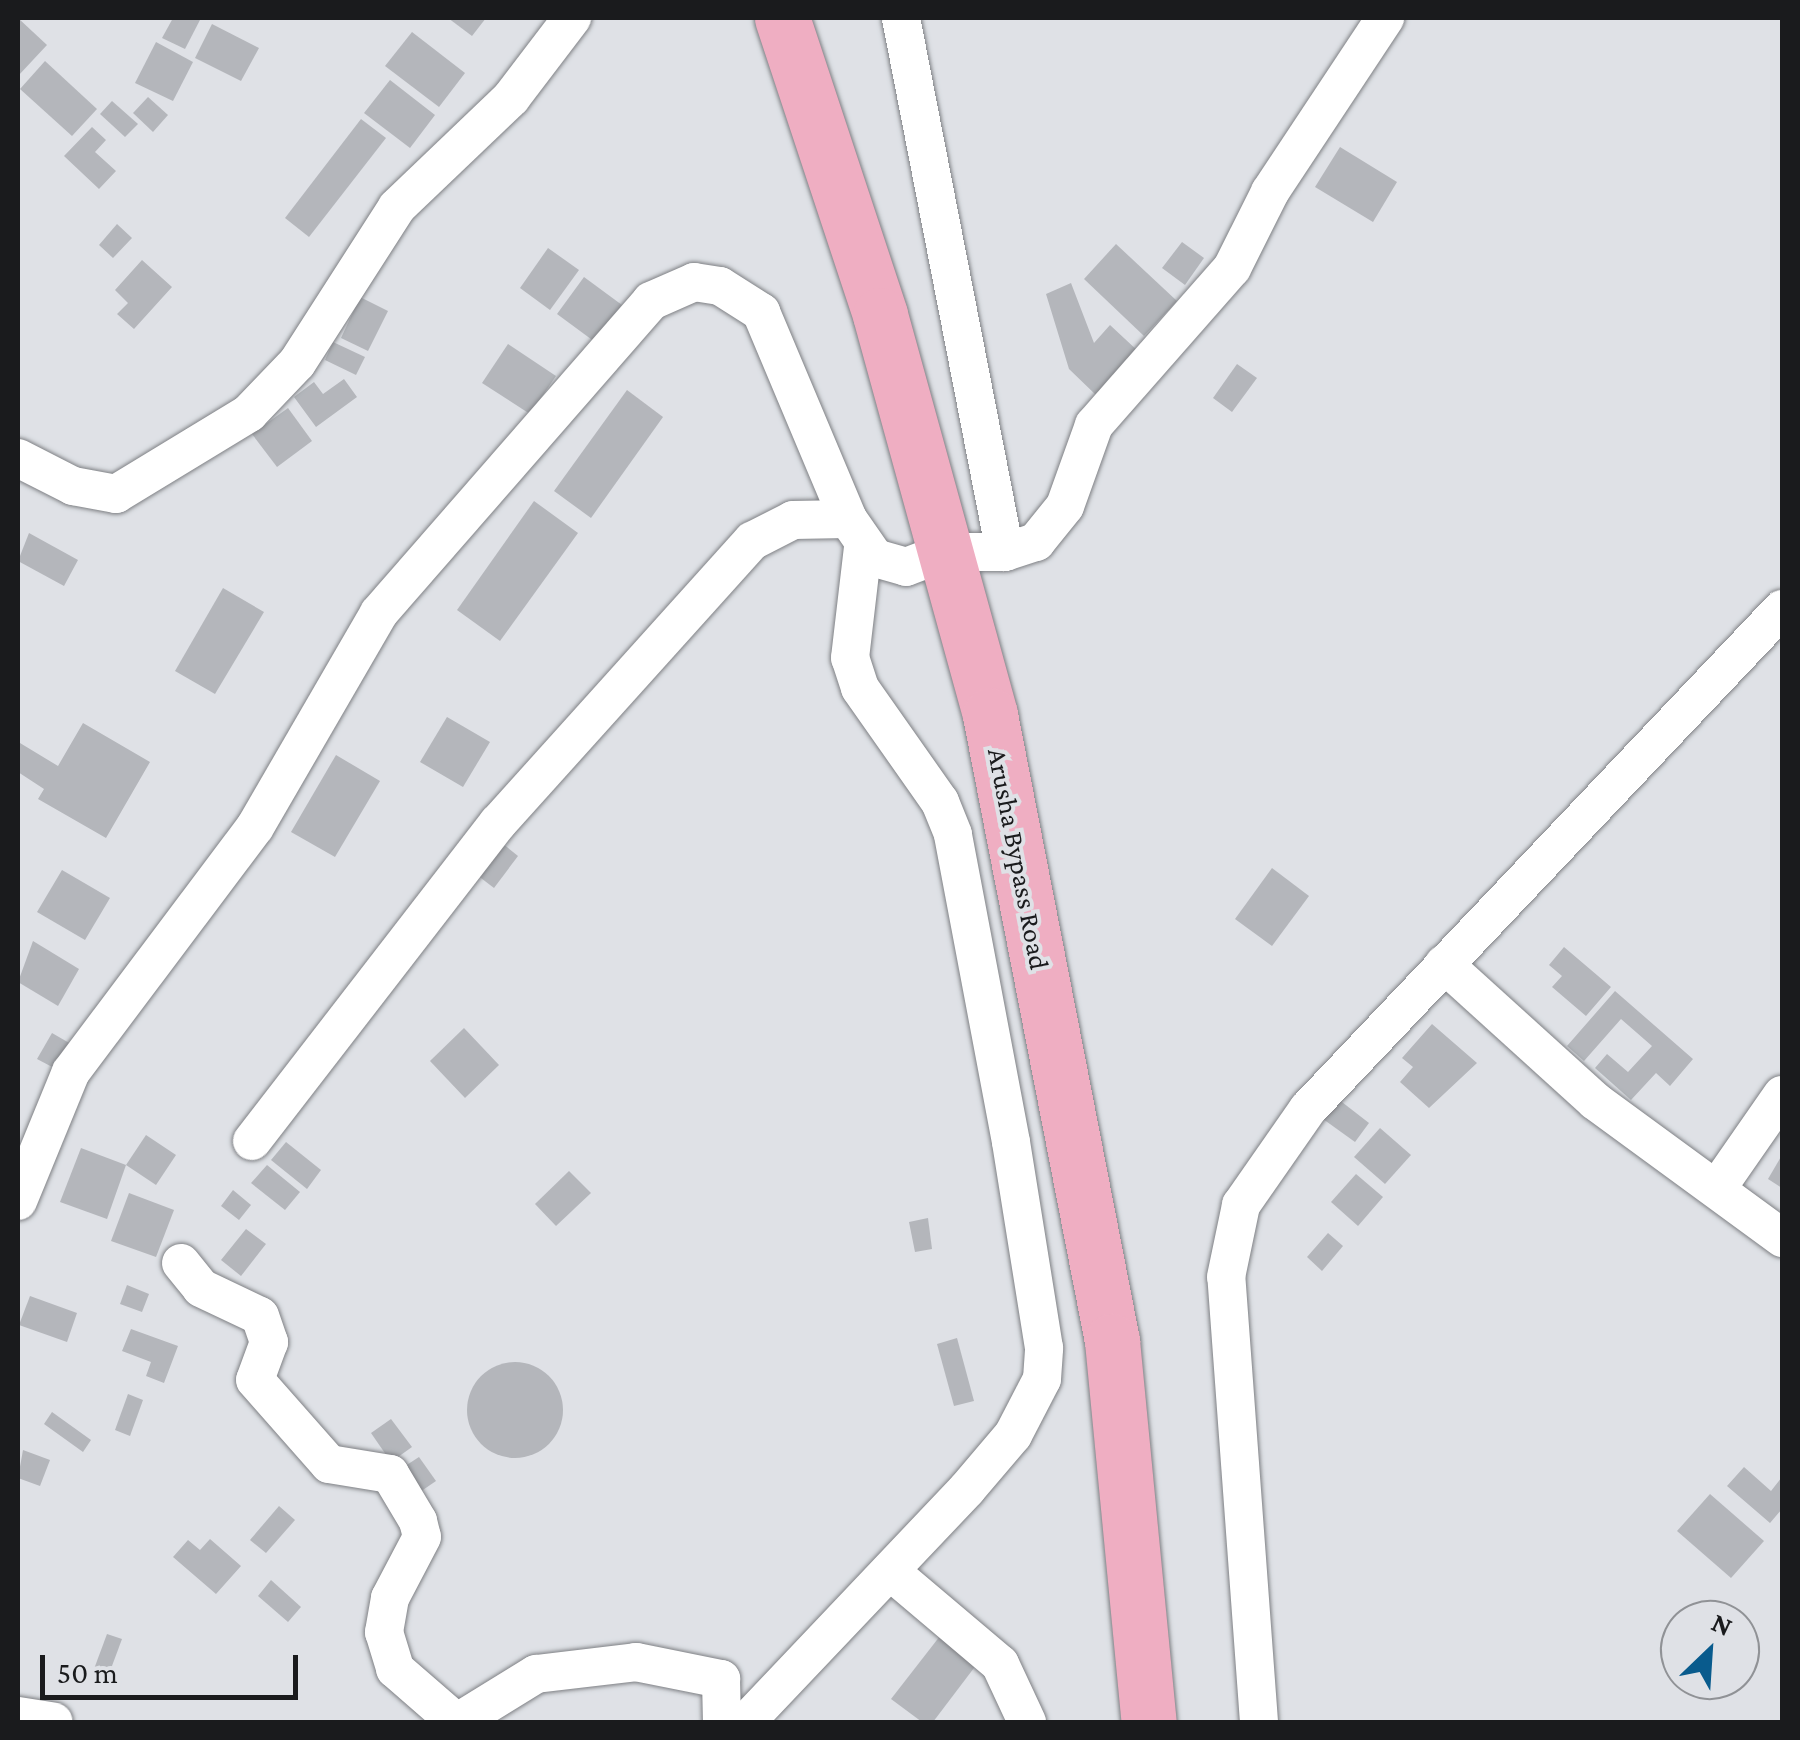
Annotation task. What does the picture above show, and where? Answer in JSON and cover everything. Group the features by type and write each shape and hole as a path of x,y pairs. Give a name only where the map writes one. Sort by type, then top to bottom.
{"main road":[{"name":"Arusha Bypass Road","path":"782,18 880,315 990,715 1112,1340 1149,1722"}],"street":[{"path":"18,458 73,486 116,494 249,413 297,363 397,208 510,98 572,18"},
{"path":"901,18 1005,552"},
{"path":"252,1141 498,824 752,540 792,520 855,533 906,566 945,552 1005,552 1054,525 1094,425 1232,268 1270,192 1385,18"},
{"path":"18,1201 71,1072 255,826 379,614 651,301 694,282 720,286 761,312 855,533 850,658 860,688 940,802 953,834 1044,1348 1042,1379 1013,1435 746,1722"},
{"path":"1259,1722 1226,1277 1240,1205 1282,1139 1782,609"},
{"path":"1444,964 1595,1101 1718,1187 1782,1238"},
{"path":"1718,1187 1782,1096"},
{"path":"182,1263 201,1288 238,1299 260,1316 269,1342 255,1380 328,1464 390,1474 418,1521 422,1537 390,1598 384,1632 395,1669 457,1722 536,1674 636,1662 721,1679 722,1722"},
{"path":"890,1571 1000,1664 1028,1722"},
{"path":"18,1716 54,1722"}],"building":[{"path":"18,18 47,45 18,76"},
{"path":"173,18 201,18 185,49 162,38"},
{"path":"448,18 486,18 472,36"},
{"path":"212,24 259,48 241,81 195,58"},
{"path":"412,32 465,73 439,107 385,66"},
{"path":"156,42 193,62 173,101 135,83"},
{"path":"45,61 97,109 72,136 20,89"},
{"path":"390,80 435,115 410,148 364,113"},
{"path":"148,97 168,115 153,132 133,113"},
{"path":"112,101 138,124 125,137 100,114"},
{"path":"361,119 386,138 309,237 285,218"},
{"path":"92,127 106,140 95,152 116,171 99,189 64,156"},
{"path":"1340,147 1397,182 1373,222 1315,187"},
{"path":"117,224 132,238 113,258 99,245"},
{"path":"1182,242 1204,258 1185,285 1162,268"},
{"path":"1116,244 1177,301 1144,336 1084,279"},
{"path":"548,248 579,270 550,310 520,288"},
{"path":"142,260 172,287 134,329 117,314 128,303 115,290"},
{"path":"584,277 622,305 595,342 557,314"},
{"path":"1071,283 1094,343 1110,325 1139,352 1097,396 1069,369 1046,294"},
{"path":"360,297 388,311 368,351 341,338"},
{"path":"333,342 365,357 356,375 325,360"},
{"path":"508,344 556,376 530,414 482,383"},
{"path":"1237,364 1257,378 1232,412 1213,398"},
{"path":"344,379 357,397 316,427 294,397 314,382 323,394"},
{"path":"627,390 663,417 591,518 554,491"},
{"path":"288,408 312,441 277,467 252,434"},
{"path":"534,501 578,533 500,641 457,610"},
{"path":"29,533 78,560 64,586 18,561"},
{"path":"223,588 264,612 215,694 175,671"},
{"path":"447,717 490,742 463,787 420,762"},
{"path":"83,723 150,762 106,838 38,799 44,789 18,772 20,743 58,766"},
{"path":"336,755 380,781 335,857 291,832"},
{"path":"502,843 518,856 494,888 477,875"},
{"path":"1272,868 1309,896 1272,946 1235,919"},
{"path":"62,870 110,898 85,940 37,912"},
{"path":"33,941 79,969 58,1006 18,982"},
{"path":"1564,947 1611,987 1586,1016 1552,987 1562,976 1549,965"},
{"path":"1615,991 1693,1059 1670,1086 1656,1073 1631,1100 1595,1068 1607,1054 1628,1072 1652,1046 1621,1019 1584,1061 1567,1046"},
{"path":"1432,1024 1477,1063 1429,1108 1400,1082 1413,1067 1402,1058"},
{"path":"464,1028 499,1065 465,1098 430,1061"},
{"path":"52,1033 71,1044 56,1069 37,1059"},
{"path":"1338,1099 1369,1123 1355,1142 1323,1119"},
{"path":"1380,1128 1411,1155 1385,1184 1354,1157"},
{"path":"146,1135 176,1155 156,1185 126,1165"},
{"path":"286,1142 321,1170 307,1189 271,1160"},
{"path":"81,1148 126,1165 107,1219 60,1202"},
{"path":"1782,1155 1782,1188 1768,1179"},
{"path":"267,1165 300,1192 285,1210 251,1183"},
{"path":"569,1171 591,1193 556,1226 535,1204"},
{"path":"1356,1174 1383,1197 1358,1226 1331,1202"},
{"path":"233,1190 251,1205 239,1220 221,1206"},
{"path":"129,1193 174,1210 156,1257 111,1241"},
{"path":"928,1218 932,1249 915,1252 909,1222"},
{"path":"246,1229 266,1244 241,1276 221,1260"},
{"path":"1328,1233 1343,1246 1322,1271 1307,1257"},
{"path":"127,1285 149,1294 142,1312 120,1304"},
{"path":"30,1296 77,1313 67,1342 19,1325"},
{"path":"131,1329 178,1346 164,1383 146,1376 151,1362 122,1351"},
{"path":"957,1338 974,1401 954,1406 937,1344"},
{"path":"515,1362 533,1366 549,1376 559,1392 563,1410 559,1428 549,1444 533,1454 515,1458 497,1454 481,1444 471,1428 467,1410 471,1392 481,1376 497,1366"},
{"path":"128,1394 143,1400 130,1436 115,1430"},
{"path":"52,1412 91,1440 83,1452 44,1424"},
{"path":"391,1419 412,1447 391,1462 371,1433"},
{"path":"23,1450 50,1460 40,1486 18,1478"},
{"path":"419,1457 436,1481 417,1494 399,1470"},
{"path":"1744,1467 1771,1491 1782,1477 1782,1509 1770,1523 1727,1486"},
{"path":"1710,1494 1764,1541 1731,1578 1677,1531"},
{"path":"279,1506 295,1520 266,1553 250,1540"},
{"path":"210,1539 241,1566 216,1594 173,1557 188,1540 200,1550"},
{"path":"271,1580 301,1607 288,1622 258,1596"},
{"path":"107,1634 122,1639 109,1674 94,1669"},
{"path":"940,1636 977,1664 933,1722 922,1722 891,1699"}]}
